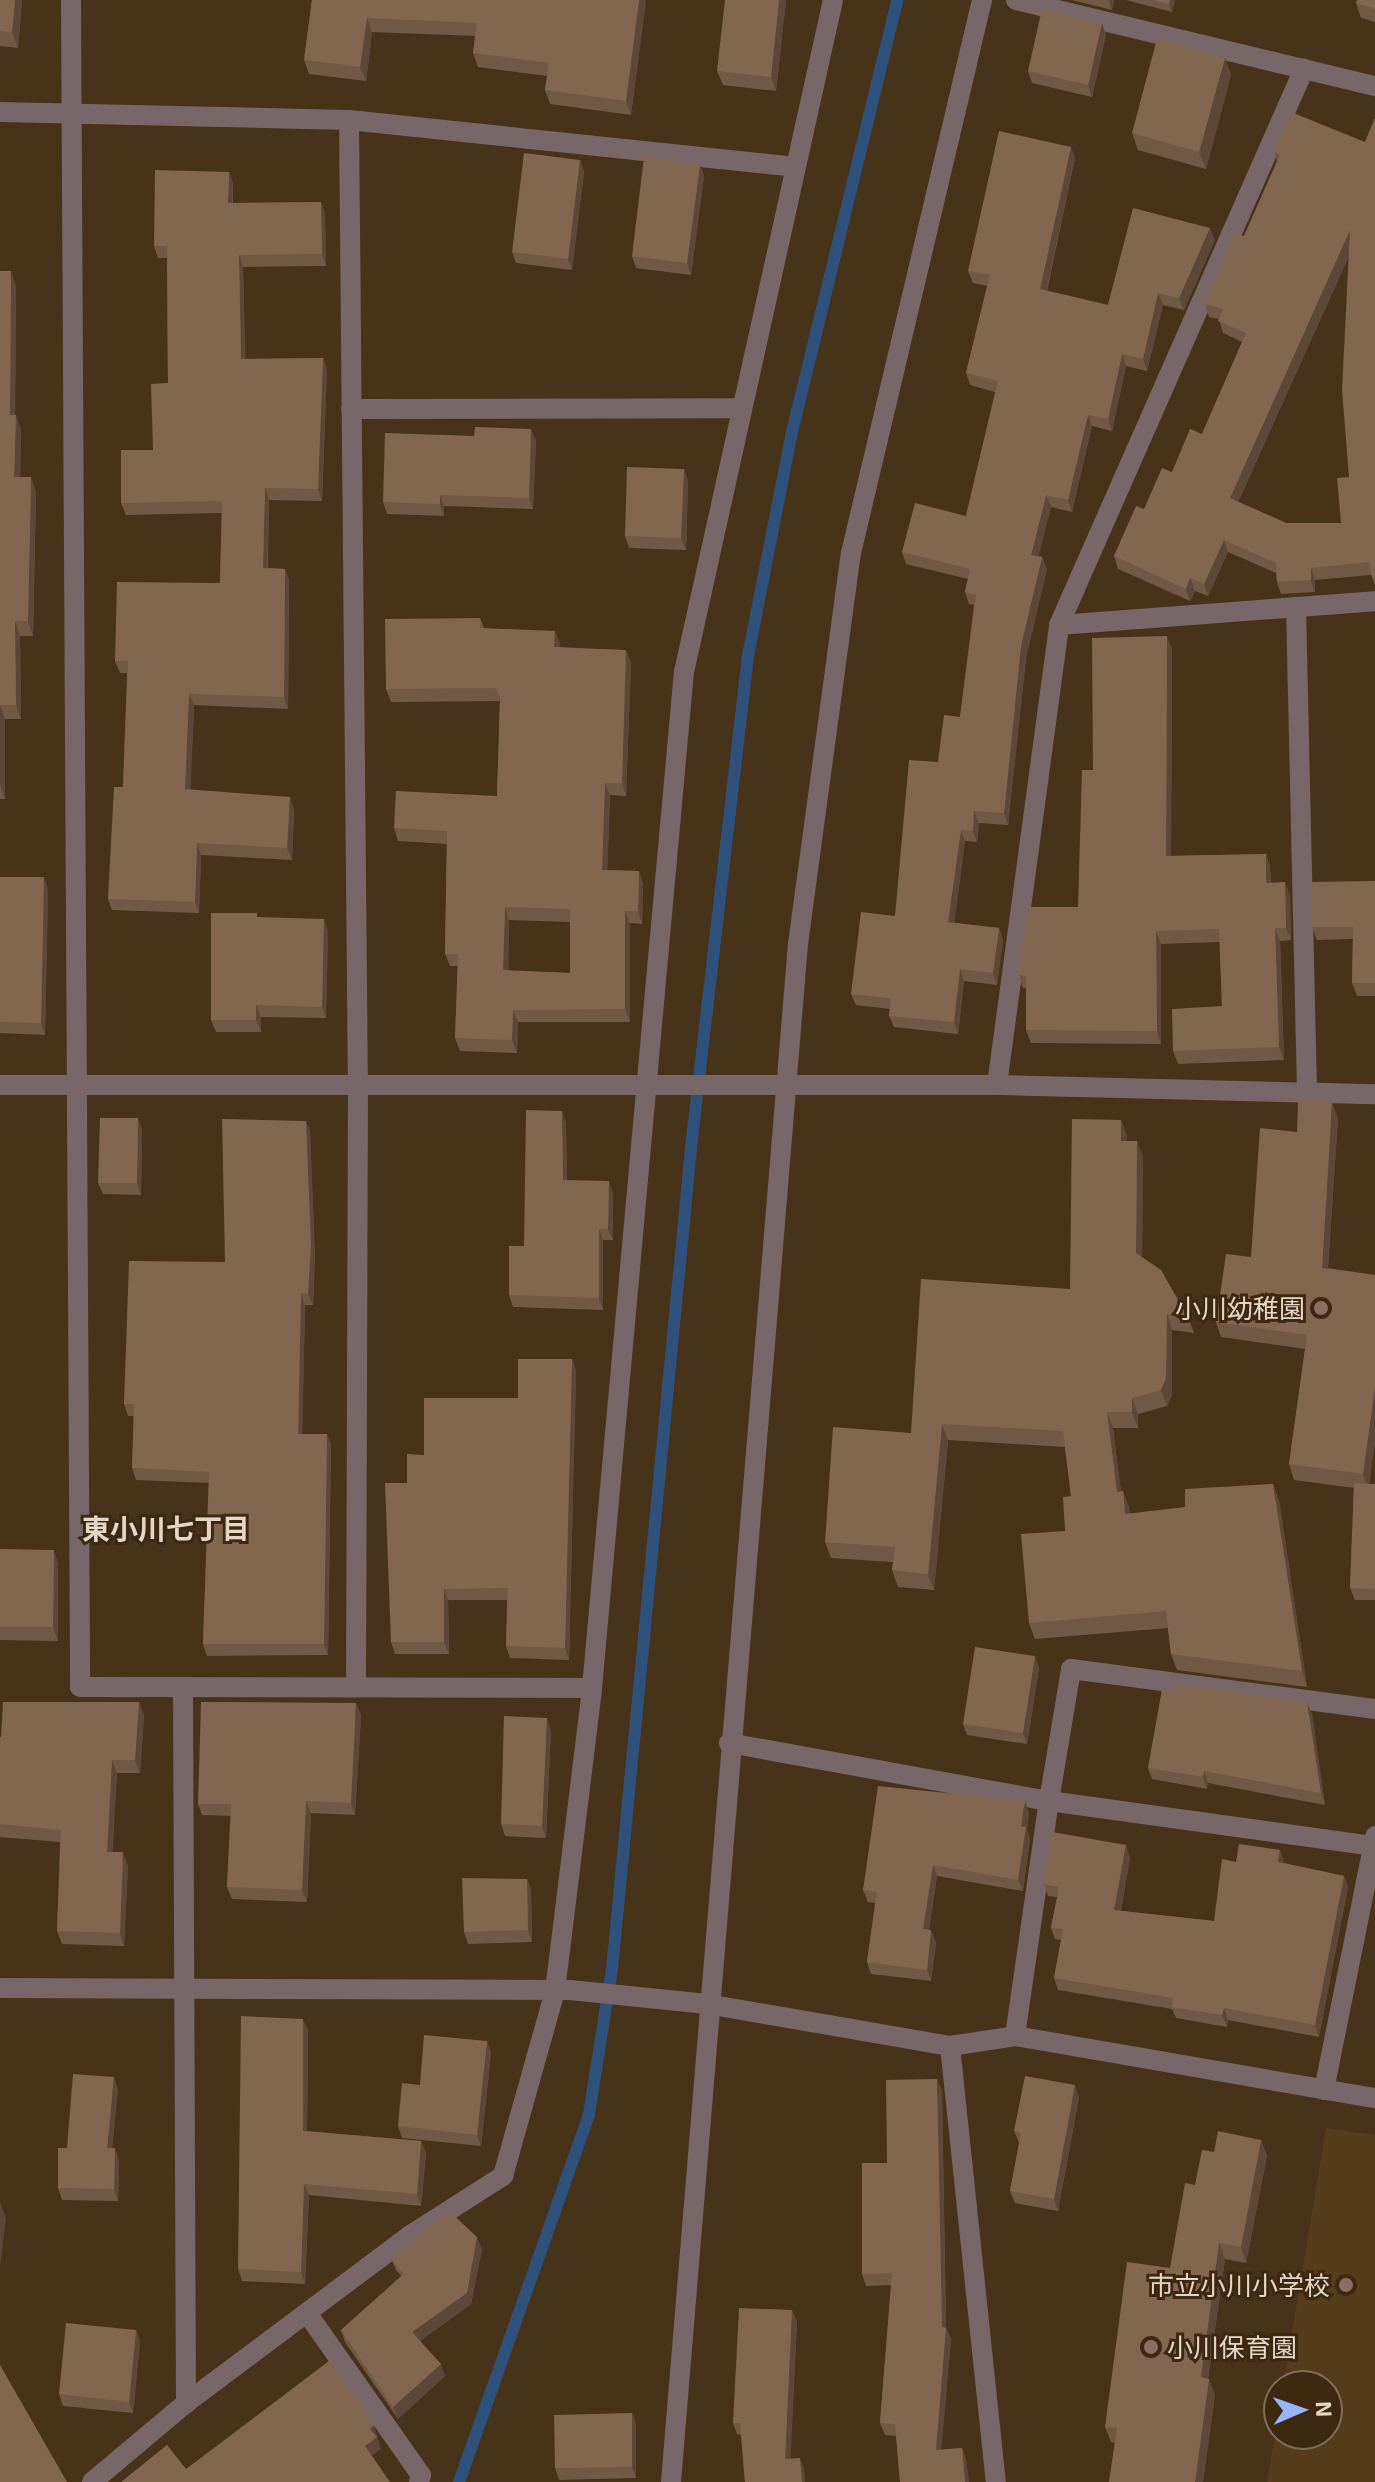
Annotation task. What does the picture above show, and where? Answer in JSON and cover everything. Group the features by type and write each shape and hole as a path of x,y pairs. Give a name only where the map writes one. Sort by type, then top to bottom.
{"street":[{"path":"71,0 80,1085 80,1687 592,1688"},
{"path":"92,2482 186,2403 409,2236 503,2176 562,1991 684,672 793,167 833,0"},
{"path":"671,2482 707,2004 798,944 851,553 982,0"},
{"path":"1016,0 1375,86"},
{"path":"997,1085 1059,625 1304,69"},
{"path":"0,112 72,111 349,120 793,167"},
{"path":"349,120 358,1086 356,1687"},
{"path":"351,409 741,408"},
{"path":"1059,625 1375,601"},
{"path":"1296,607 1307,1090"},
{"path":"0,1085 997,1085 1375,1094"},
{"path":"1015,2036 1071,1669 1375,1709"},
{"path":"183,1687 186,2403"},
{"path":"729,1743 1049,1801 1374,1843 1324,2090"},
{"path":"0,1988 562,1991 707,2004 950,2046 1015,2036 1375,2098"},
{"path":"950,2046 996,2482"},
{"path":"307,2313 421,2475 419,2482"}],"shaded area":[{"name":"市立小川小学校","path":"1326,2128 1375,2135 1375,2482 1267,2482 1272,2450 1343,2450 1343,2370 1286,2370"}],"building":[{"path":"0,0 15,0 12,32 0,31"},
{"path":"312,0 639,0 626,101 545,90 549,63 473,53 477,23 367,18 360,67 304,60"},
{"path":"725,0 779,0 771,77 717,71"},
{"path":"1357,0 1375,0 1375,9 1356,3"},
{"path":"1042,9 1102,23 1088,85 1028,71"},
{"path":"1157,39 1225,58 1199,152 1132,133"},
{"path":"1291,112 1365,142 1375,118 1375,579 1369,562 1311,568 1311,580 1277,582 1276,563 1224,540 1204,584 1190,578 1186,589 1114,556 1136,506 1144,509 1162,468 1172,472 1190,429 1202,434 1246,333 1218,321 1223,309 1205,304 1235,234 1244,236 1280,155 1274,152","holes":["1350,230 1342,390 1349,477 1337,478 1341,523 1286,523 1230,498"]},
{"path":"999,131 1071,147 1040,289 1108,305 1133,208 1210,228 1179,298 1158,293 1143,359 1122,354 1108,419 1088,415 1068,500 1046,495 1031,555 1042,557 1021,646 1004,813 974,811 973,831 961,830 948,922 999,928 993,973 960,969 954,1022 889,1016 891,998 851,994 861,912 895,916 909,760 938,762 944,715 960,717 976,595 965,592 970,569 902,552 915,503 966,516 998,381 966,373 990,275 968,271"},
{"path":"524,153 580,160 568,259 512,252"},
{"path":"644,157 700,165 687,263 632,256"},
{"path":"155,170 229,172 228,203 321,202 322,254 239,255 241,359 323,358 318,489 265,488 263,568 285,569 284,697 189,694 185,789 290,797 287,848 197,843 195,902 108,899 114,787 123,787 128,661 115,661 117,582 220,583 222,501 121,503 121,450 153,450 151,384 168,383 167,246 154,246"},
{"path":"0,271 11,271 10,415 16,415 14,477 31,477 28,621 15,621 16,705 0,705"},
{"path":"475,427 531,429 529,498 440,495 440,504 383,502 385,433 474,436"},
{"path":"627,467 684,469 681,538 625,536"},
{"path":"480,618 480,628 555,631 554,647 626,650 622,783 605,783 602,870 639,871 638,911 625,911 625,1009 513,1010 512,1040 455,1038 458,954 445,954 447,831 394,828 396,791 497,796 500,698 496,688 386,689 385,619","holes":["505,907 570,909 570,973 503,970"]},
{"path":"1167,636 1166,856 1266,854 1266,883 1285,882 1286,928 1275,928 1279,1047 1173,1051 1172,1009 1222,1006 1219,929 1156,931 1157,1031 1026,1030 1026,976 1019,975 1028,907 1078,907 1082,770 1093,770 1092,638"},
{"path":"0,877 44,877 41,1023 0,1022"},
{"path":"1375,881 1375,983 1352,983 1353,927 1312,927 1311,882"},
{"path":"211,913 257,913 257,917 324,919 322,1007 256,1005 256,1020 211,1020"},
{"path":"1298,1101 1332,1102 1322,1268 1375,1275 1375,1387 1363,1474 1289,1464 1307,1335 1216,1322 1226,1254 1251,1257 1260,1128 1297,1132"},
{"path":"526,1110 562,1111 563,1180 609,1181 608,1229 599,1229 599,1298 509,1295 509,1246 524,1246"},
{"path":"100,1118 138,1118 137,1183 98,1183"},
{"path":"222,1119 306,1121 311,1246 308,1294 301,1293 298,1434 327,1434 324,1644 203,1644 209,1472 132,1468 134,1404 124,1404 129,1261 225,1262"},
{"path":"1072,1119 1121,1120 1121,1141 1137,1141 1136,1253 1161,1270 1188,1317 1167,1314 1166,1378 1161,1390 1132,1398 1132,1412 1107,1412 1117,1492 1123,1491 1125,1514 1185,1507 1185,1489 1273,1484 1302,1671 1171,1654 1166,1611 1029,1623 1021,1534 1065,1531 1063,1497 1071,1496 1063,1431 942,1424 928,1574 892,1570 895,1547 825,1542 833,1427 911,1433 921,1279 1070,1289"},
{"path":"518,1359 572,1359 565,1648 506,1646 508,1588 444,1589 444,1642 391,1642 385,1483 407,1483 407,1454 424,1455 424,1398 518,1398"},
{"path":"1354,1483 1375,1484 1375,1589 1350,1588"},
{"path":"0,1549 54,1550 53,1627 0,1627"},
{"path":"975,1647 1035,1656 1023,1733 963,1724"},
{"path":"1176,1685 1307,1702 1321,1793 1204,1771 1203,1777 1148,1768 1162,1689 1177,1692"},
{"path":"3,1702 139,1702 135,1760 112,1760 107,1852 123,1852 120,1933 57,1931 61,1830 0,1824"},
{"path":"201,1702 356,1703 351,1803 306,1801 302,1890 227,1887 231,1804 198,1804"},
{"path":"504,1716 547,1718 542,1826 501,1824"},
{"path":"878,1786 1025,1801 1021,1826 1026,1827 1018,1880 933,1865 923,1929 931,1930 927,1970 867,1962 877,1892 863,1890"},
{"path":"1052,1832 1126,1845 1114,1910 1214,1921 1222,1859 1236,1862 1239,1844 1280,1850 1278,1862 1344,1876 1315,2025 1224,2008 1222,2015 1172,2007 1173,1998 1054,1978 1063,1929 1051,1928 1059,1887 1044,1884"},
{"path":"462,1878 527,1879 528,1930 464,1932"},
{"path":"241,2016 303,2019 303,2131 421,2141 417,2194 304,2184 301,2272 238,2269"},
{"path":"424,2035 487,2041 477,2135 398,2126 402,2083 420,2085"},
{"path":"73,2074 114,2077 107,2148 115,2148 114,2189 58,2188 58,2148 67,2148"},
{"path":"1025,2076 1075,2085 1054,2199 1010,2191 1021,2133 1014,2131"},
{"path":"937,2079 942,2327 946,2328 936,2450 962,2448 965,2482 900,2482 895,2424 880,2423 892,2273 862,2274 862,2163 887,2163 886,2080"},
{"path":"1218,2131 1261,2140 1241,2247 1219,2243 1201,2377 1209,2379 1195,2482 1109,2482 1117,2428 1105,2427 1127,2262 1170,2268 1185,2183 1195,2185 1202,2150 1214,2152"},
{"path":"449,2211 477,2237 467,2293 412,2332 441,2364 393,2407 341,2330 404,2274 391,2259"},
{"path":"739,2308 792,2310 785,2459 800,2458 802,2482 745,2482 740,2423 733,2423"},
{"path":"66,2323 136,2330 129,2402 59,2394"},
{"path":"329,2361 374,2425 370,2429 377,2437 365,2446 390,2482 121,2482 167,2445 186,2469"},
{"path":"0,2365 67,2482 0,2482"},
{"path":"632,2413 632,2467 555,2468 554,2415"}],"waterway":[{"path":"459,2482 589,2114 612,1969 691,1148 747,661 791,436 897,0"}],"place":[{"name":"小川幼稚園","path":"1321,1308"},
{"name":"市立小川小学校","path":"1346,2285"},
{"name":"小川保育園","path":"1151,2347"}],"district":[{"name":"東小川七丁目","path":"166,1528"}]}
